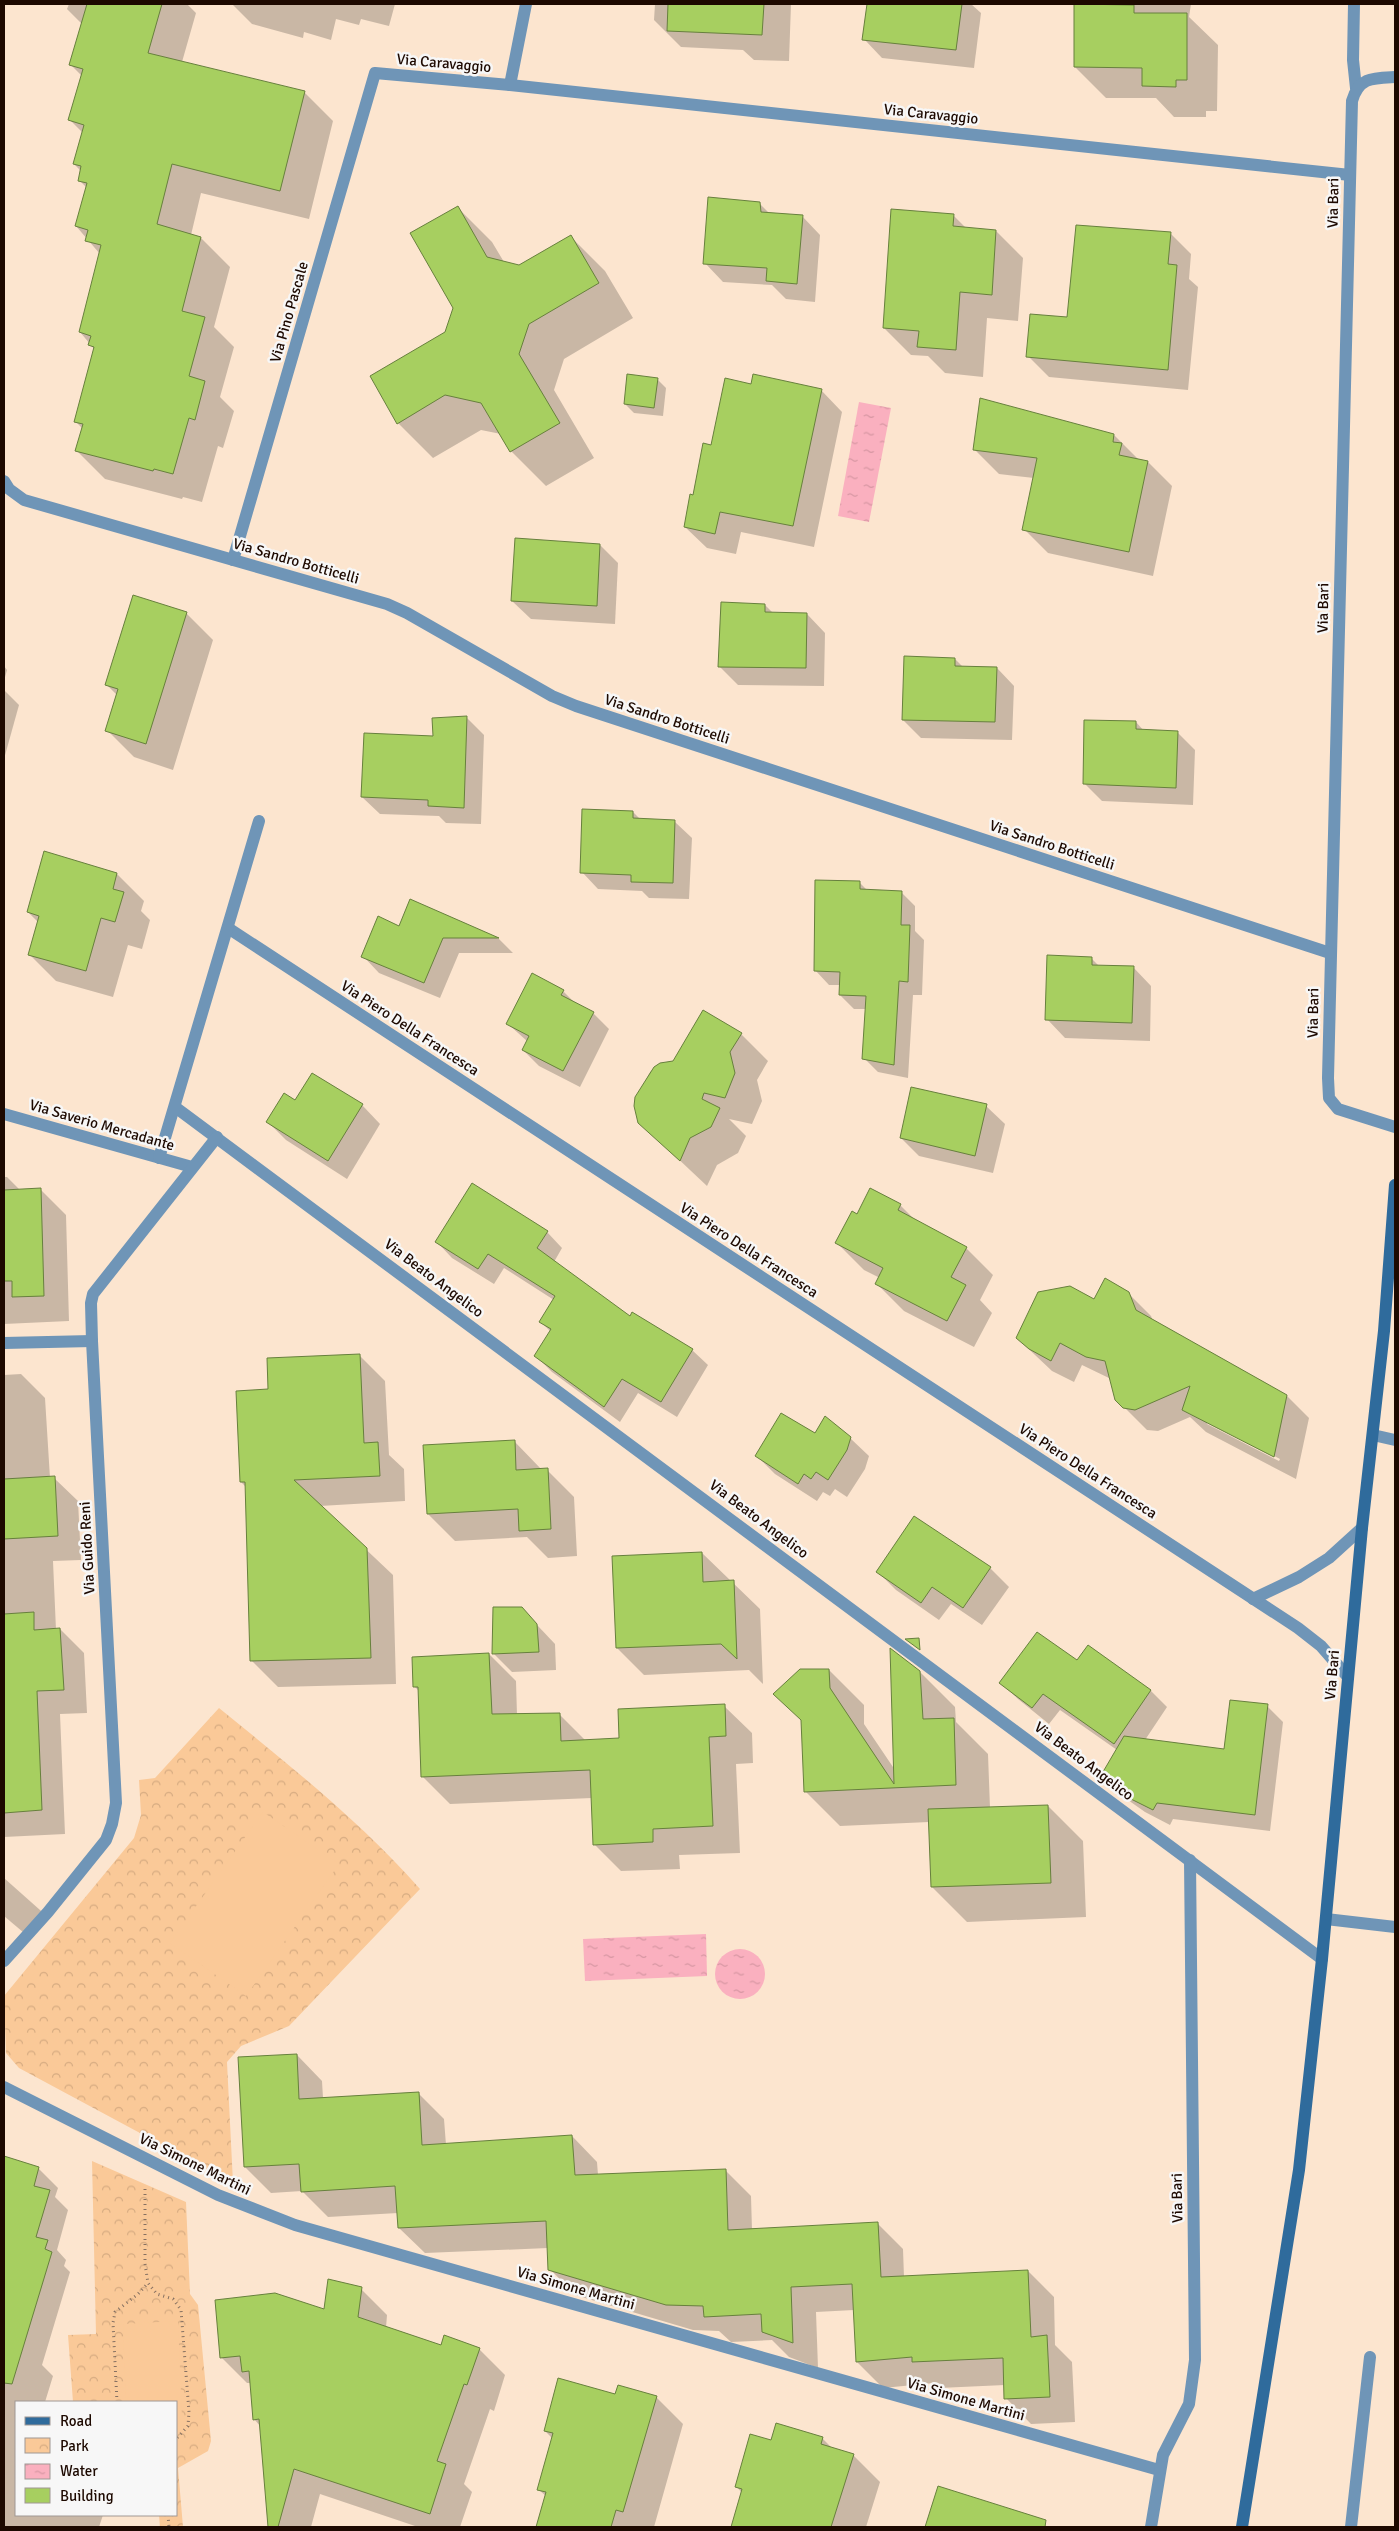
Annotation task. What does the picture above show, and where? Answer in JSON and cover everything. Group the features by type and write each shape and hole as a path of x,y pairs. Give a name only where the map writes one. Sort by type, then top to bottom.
{"main road":[{"name":"Via Bari","path":"1242,2527 1298,2170 1326,1919 1395,1185"}],"street":[{"name":"Via Caravaggio","path":"510,85 526,4"},
{"name":"Via Bari","path":"1354,4 1353,60 1356,88 1352,101 1350,175 1330,953 1329,1098 1338,1109 1395,1127"},
{"name":"Via Caravaggio","path":"375,73 510,85 1350,175"},
{"name":"Via Pino Pascale","path":"233,560 375,73"},
{"path":"1356,88 1368,79 1395,77"},
{"name":"Via Sandro Botticelli","path":"6,485 24,500 394,607 552,696 576,706 1330,953"},
{"path":"159,1158 260,821"},
{"name":"Via Piero Della Francesca","path":"228,928 1298,1628 1321,1646 1348,1678"},
{"name":"Via Beato Angelico","path":"175,1106 1322,1959"},
{"name":"Via Saverio Mercadante","path":"4,1114 192,1167"},
{"name":"Via Guido Reni","path":"4,1962 48,1912 106,1840 112,1824 116,1803 92,1341 91,1303 93,1294 216,1137"},
{"path":"4,1344 92,1341"},
{"path":"1373,1435 1395,1440"},
{"path":"1253,1598 1298,1577 1329,1558 1362,1528"},
{"name":"Via Bari","path":"1151,2527 1159,2470 1163,2455 1189,2404 1195,2360 1190,1860"},
{"path":"1326,1919 1395,1927"},
{"name":"Via Simone Martini","path":"4,2087 218,2195 295,2225 1159,2470"},
{"path":"1351,2527 1370,2357"}],"path":[{"path":"145,2159 144,2264 148,2283 157,2294 173,2299 181,2310 189,2412 188,2426 178,2437"},
{"path":"117,2401 113,2323 115,2312 148,2283"}],"green space":[{"path":"219,1708 298,1772 348,1817 420,1889 289,2026 241,2046 227,2062 233,2183 19,2068 6,2053 4,1996 134,1838 141,1815 139,1780 155,1778"},
{"path":"263,1812 339,1864 246,1996 170,1943"},
{"path":"92,2161 186,2202 190,2294 198,2305 211,2441 208,2451 178,2468 178,2401 73,2401 68,2335 96,2334"},
{"path":"178,2321 182,2418 178,2418 178,2401 126,2401 123,2324"},
{"path":"178,2468 183,2527 160,2527 159,2516 178,2516"}],"water":[{"path":"859,402 891,408 869,522 838,516"},
{"path":"706,1934 707,1976 585,1981 583,1939"},
{"path":"745,1949 758,1956 764,1964 764,1984 758,1992 750,1998 735,1999 722,1992 716,1984 715,1969 722,1956 730,1950"}],"building":[{"path":"87,4 162,4 148,53 305,91 280,191 172,164 157,224 201,237 182,311 205,317 189,376 205,381 195,420 189,418 173,474 154,469 153,471 75,451 83,424 74,422 94,347 88,345 91,336 79,332 101,245 85,241 88,230 75,226 87,183 78,181 81,166 73,164 84,125 68,120 83,69 69,65"},
{"path":"668,4 764,4 762,35 667,31"},
{"path":"867,4 962,4 956,50 862,40"},
{"path":"1074,4 1134,5 1134,13 1187,13 1187,80 1176,80 1176,87 1142,86 1142,68 1074,67"},
{"path":"708,197 760,202 761,212 803,215 797,284 766,281 767,268 703,264"},
{"path":"458,206 487,257 519,265 571,235 599,283 529,324 519,354 560,423 510,452 481,403 445,395 397,424 370,376 445,332 453,308 410,233"},
{"path":"891,209 954,214 953,226 996,230 992,295 960,292 956,350 917,347 919,331 883,328"},
{"path":"1076,225 1171,232 1168,264 1177,265 1168,370 1026,357 1030,314 1067,317"},
{"path":"627,374 658,378 654,408 624,404"},
{"path":"753,374 822,389 793,526 720,512 715,534 684,527 690,494 693,495 703,443 711,445 725,378 751,384"},
{"path":"980,398 1114,434 1113,442 1122,443 1119,455 1148,461 1129,552 1022,530 1037,458 973,450"},
{"path":"515,538 600,544 597,606 511,601"},
{"path":"133,595 187,612 146,744 105,731 118,689 105,685"},
{"path":"721,602 765,604 765,612 807,613 806,668 718,667"},
{"path":"904,656 955,658 955,666 997,667 995,722 902,720"},
{"path":"467,716 464,808 428,806 428,800 361,797 364,733 433,736 432,718"},
{"path":"1084,720 1136,721 1136,729 1178,731 1176,788 1083,784"},
{"path":"582,809 633,811 633,818 675,820 673,883 631,882 631,875 580,873"},
{"path":"44,851 117,873 113,889 124,892 115,922 101,918 86,971 28,955 39,916 27,912"},
{"path":"815,880 860,881 860,889 902,891 901,925 910,925 908,982 899,981 894,1065 862,1059 866,996 839,995 840,972 814,971"},
{"path":"410,899 499,938 443,938 424,983 361,957 378,916 399,926"},
{"path":"1047,955 1092,957 1092,965 1134,966 1132,1023 1045,1020"},
{"path":"532,973 564,990 561,995 594,1012 563,1071 522,1050 529,1036 506,1024"},
{"path":"703,1010 742,1033 730,1052 735,1073 725,1098 704,1093 702,1099 720,1108 711,1127 690,1138 680,1161 638,1123 634,1106 635,1097 654,1067 660,1063 673,1061"},
{"path":"312,1073 363,1104 328,1161 266,1122 284,1093 295,1100"},
{"path":"911,1087 987,1104 975,1156 900,1138"},
{"path":"472,1183 548,1231 537,1248 630,1316 632,1312 693,1349 661,1402 622,1379 604,1407 534,1356 551,1329 539,1322 555,1296 488,1254 478,1269 435,1242"},
{"path":"41,1188 44,1296 12,1297 12,1281 4,1281 4,1190"},
{"path":"870,1188 901,1204 898,1210 967,1247 951,1277 966,1285 947,1321 875,1284 883,1268 835,1243 852,1211 857,1214"},
{"path":"1105,1278 1129,1292 1136,1310 1287,1395 1274,1457 1182,1410 1190,1386 1135,1410 1123,1408 1115,1400 1105,1361 1086,1357 1060,1343 1051,1361 1029,1349 1016,1338 1038,1292 1070,1286 1094,1299"},
{"path":"360,1354 364,1443 378,1442 380,1476 294,1480 367,1548 371,1658 250,1661 245,1482 240,1482 236,1391 268,1389 267,1358"},
{"path":"781,1413 815,1433 825,1416 851,1437 847,1450 828,1480 816,1472 811,1479 804,1474 798,1484 755,1456"},
{"path":"515,1440 516,1470 548,1468 551,1529 519,1531 518,1509 427,1514 423,1445"},
{"path":"55,1476 58,1536 4,1539 4,1479"},
{"path":"914,1516 991,1567 963,1608 932,1587 921,1603 876,1572"},
{"path":"702,1552 703,1582 734,1580 737,1659 721,1644 616,1648 612,1556"},
{"path":"493,1607 522,1607 537,1624 539,1652 492,1654"},
{"path":"34,1612 34,1630 60,1628 64,1690 37,1691 42,1810 4,1813 4,1614"},
{"path":"1037,1632 1077,1660 1088,1645 1151,1690 1114,1744 1043,1694 1032,1708 999,1683"},
{"path":"919,1638 920,1650 905,1639"},
{"path":"890,1648 920,1671 923,1719 954,1718 956,1785 804,1792 801,1720 773,1694 800,1669 829,1669 830,1688 894,1784"},
{"path":"489,1653 492,1714 560,1713 561,1741 619,1738 618,1709 725,1704 726,1736 709,1737 713,1826 653,1829 653,1842 593,1845 590,1770 421,1777 418,1687 413,1687 412,1657"},
{"path":"1230,1700 1268,1704 1255,1815 1157,1803 1153,1810 1127,1797 1100,1777 1124,1736 1224,1749"},
{"path":"1048,1805 1051,1883 931,1887 928,1809"},
{"path":"297,2054 299,2099 419,2092 422,2145 572,2135 575,2175 726,2169 728,2230 878,2222 881,2277 1028,2270 1031,2337 1047,2335 1050,2397 1004,2399 1003,2358 912,2362 912,2357 856,2362 852,2284 791,2287 793,2343 762,2332 761,2314 704,2317 703,2306 666,2305 548,2270 546,2221 398,2228 395,2186 301,2192 299,2164 244,2167 238,2057"},
{"path":"4,2156 39,2167 34,2186 50,2190 36,2237 48,2240 45,2249 52,2252 12,2384 4,2383"},
{"path":"328,2279 362,2287 358,2317 441,2345 444,2335 480,2348 467,2385 464,2384 437,2461 446,2464 430,2514 294,2469 278,2527 268,2527 259,2419 253,2420 249,2371 242,2372 240,2356 220,2358 215,2300 275,2293 324,2309"},
{"path":"558,2378 615,2394 618,2385 657,2396 623,2512 616,2510 611,2527 536,2527 546,2492 537,2490 553,2433 544,2431"},
{"path":"776,2423 823,2437 821,2444 854,2454 831,2527 731,2527 742,2489 735,2487 750,2434 771,2440"},
{"path":"938,2486 1046,2520 1045,2527 925,2527"}]}
